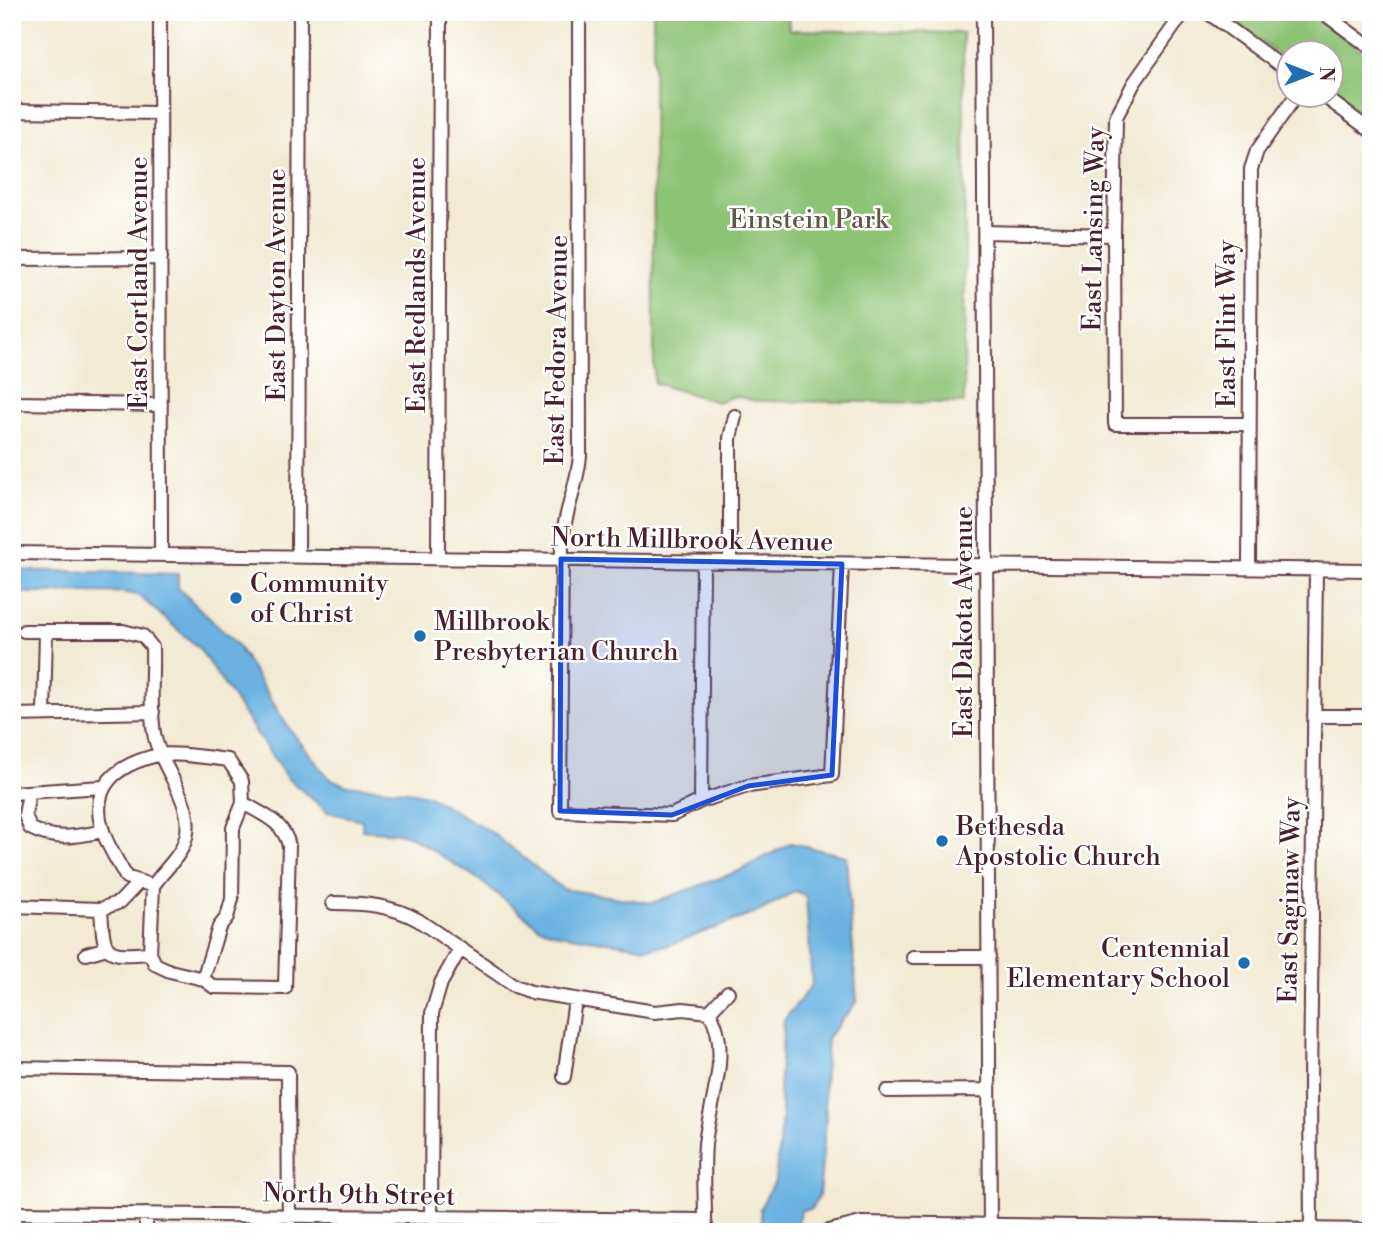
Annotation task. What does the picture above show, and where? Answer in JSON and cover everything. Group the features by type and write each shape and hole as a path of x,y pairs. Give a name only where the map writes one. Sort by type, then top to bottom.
{"street":[{"name":"East Cortland Avenue","path":"160,12 162,554"},
{"name":"East Dayton Avenue","path":"298,557 300,12"},
{"name":"East Redlands Avenue","path":"438,558 440,12"},
{"name":"East Fedora Avenue","path":"579,12 580,455 577,479 565,516 561,559 560,811 672,815 701,801"},
{"name":"East Dakota Avenue","path":"983,12 989,1228"},
{"name":"East Lansing Way","path":"1184,12 1133,83 1116,117 1115,424 1249,424"},
{"path":"1207,12 1274,60"},
{"path":"1322,12 1371,48"},
{"name":"East Flint Way","path":"1249,568 1251,169 1257,151 1287,108"},
{"path":"1340,108 1371,131"},
{"path":"12,111 160,113"},
{"path":"985,232 1114,235"},
{"path":"12,259 161,258"},
{"path":"12,403 162,405"},
{"path":"730,562 730,438 734,416"},
{"name":"North Millbrook Avenue","path":"12,553 1371,570"},
{"path":"703,562 701,801 748,786 832,775 842,564"},
{"name":"East Saginaw Way","path":"1311,1231 1315,569"},
{"path":"24,631 123,631 143,636 152,646 154,736 160,755 186,807 186,837 171,866 153,886 150,953 155,964 170,971 203,979 214,987 285,988 288,839 286,832 275,821 243,803"},
{"path":"44,714 46,631"},
{"path":"12,715 153,712"},
{"path":"1314,716 1371,716"},
{"path":"153,886 127,877 103,831 99,801 102,787 115,773 160,755 228,760 242,781 243,803 233,828 232,899 227,917 219,927 203,979"},
{"path":"12,793 102,787"},
{"path":"29,793 25,815 30,828 39,833 70,838 103,831"},
{"path":"12,906 101,909 120,902 139,882"},
{"path":"333,903 383,906 402,911 515,986 575,1000 655,1012 683,1009 709,1012"},
{"path":"101,909 103,943 111,953 120,956 150,953"},
{"path":"86,954 107,948"},
{"path":"431,1232 430,1032 432,1013 442,982 460,949"},
{"path":"913,957 989,957"},
{"path":"709,1012 728,992"},
{"path":"564,1077 575,1000"},
{"path":"706,1226 706,1141 717,1076 718,1049 715,1023 709,1012"},
{"path":"12,1068 288,1072 289,1232"},
{"path":"887,1091 988,1090"},
{"name":"North 9th Street","path":"12,1213 431,1217 569,1225 706,1226"},
{"path":"146,1214 146,1232"},
{"path":"825,1232 861,1223 989,1228 1371,1230"}],"highlighted area":[{"path":"561,559 842,564 832,775 748,786 672,815 560,811"}],"green space":[{"name":"Einstein Park","path":"653,12 788,12 789,30 963,33 964,403 756,401 735,396 717,402 654,383"},
{"path":"1221,12 1309,12 1371,57 1371,121 1344,101 1344,38 1274,38 1274,52"}],"water":[{"path":"12,570 178,574 178,588 237,645 290,730 329,778 345,785 427,795 491,832 563,889 652,903 739,871 791,843 846,856 857,1002 827,1038 824,1089 826,1119 819,1196 811,1209 801,1210 796,1232 763,1232 760,1208 775,1181 782,1118 779,1088 784,1020 812,985 806,897 796,891 758,912 669,945 647,948 559,934 539,927 478,879 411,837 399,833 362,830 362,820 328,812 287,778 199,648 138,595 120,592 12,593"}],"place":[{"name":"Community of Christ","path":"236,598"},
{"name":"Millbrook Presbyterian Church","path":"420,636"},
{"name":"Bethesda Apostolic Church","path":"942,841"},
{"name":"Centennial Elementary School","path":"1244,963"}]}
